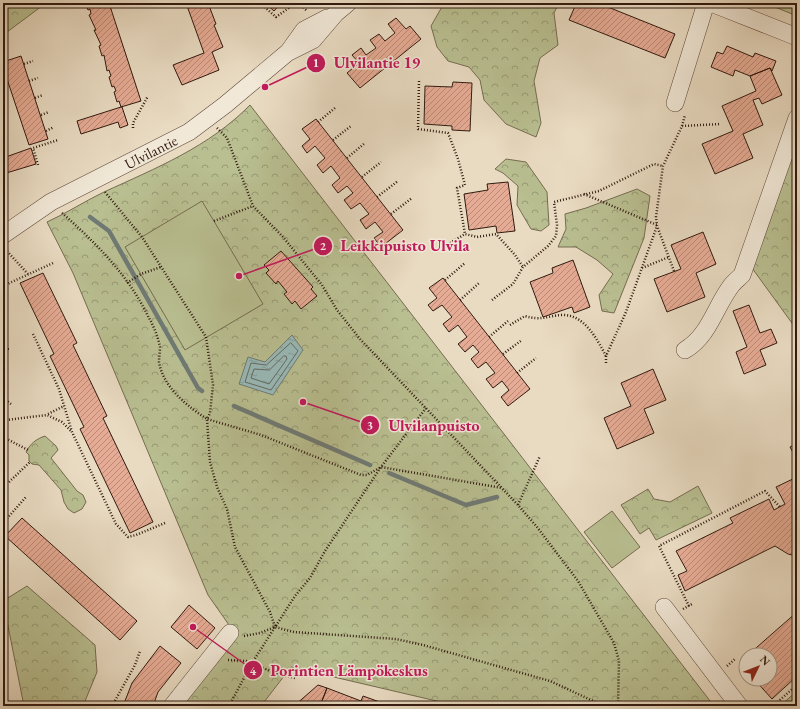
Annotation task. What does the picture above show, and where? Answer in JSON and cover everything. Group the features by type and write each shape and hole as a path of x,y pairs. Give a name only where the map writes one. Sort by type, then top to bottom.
{"street":[{"path":"675,103 706,3"},
{"path":"711,3 797,37"},
{"name":"Ulvilantie","path":"4,242 51,202 189,132 209,118 287,53 313,40 342,8"},
{"path":"685,350 691,346 711,322 730,287 742,275 797,118"},
{"path":"664,607 739,706"},
{"path":"172,706 230,633"}],"path":[{"path":"260,3 276,17 296,3"},
{"path":"24,64 33,61"},
{"path":"29,81 38,78"},
{"path":"419,81 418,129 448,134 458,159 465,185 457,188 465,234"},
{"path":"35,98 44,95"},
{"path":"133,128 133,123 148,96"},
{"path":"318,122 335,108"},
{"path":"40,115 49,112"},
{"path":"674,271 657,226 656,218 663,166 682,126 721,124"},
{"path":"333,140 351,126"},
{"path":"46,131 54,128"},
{"path":"217,128 227,138 253,206 283,237 322,285 337,310 360,339 518,505 537,527 578,581 614,643 620,666 618,706"},
{"path":"38,165 33,148 58,140"},
{"path":"347,158 365,143"},
{"path":"362,177 381,162"},
{"path":"492,300 513,284 523,267 548,246 556,236 557,224 554,202 599,191 654,164 663,166"},
{"path":"377,197 398,181"},
{"path":"103,189 142,237 206,338 213,385 210,413 207,419 210,462 227,509 235,548 270,612 275,627"},
{"path":"584,194 657,226"},
{"path":"391,214 412,198"},
{"path":"51,202 86,234 129,282 148,315 156,333 160,347 159,361 163,375 185,402 207,419 261,435 361,475 367,475 381,467 502,488"},
{"path":"214,221 253,206"},
{"path":"606,363 606,356 626,312 657,226"},
{"path":"450,243 465,234 477,237 496,234 515,254 523,267"},
{"path":"4,242 28,274"},
{"path":"642,268 669,257"},
{"path":"3,286 53,263"},
{"path":"445,280 465,264"},
{"path":"129,282 141,274 161,266"},
{"path":"460,300 479,283"},
{"path":"510,325 516,320 525,316 538,320 563,315 572,317 585,324 596,337 606,356"},
{"path":"489,337 508,321"},
{"path":"33,334 59,389 72,432 116,524 122,533 128,537 136,535 165,522"},
{"path":"503,354 522,340"},
{"path":"517,373 536,358"},
{"path":"3,398 11,404"},
{"path":"6,420 47,415 64,406"},
{"path":"229,706 252,663 295,596 310,578 325,551 381,467 426,408"},
{"path":"47,415 62,422 72,432"},
{"path":"3,437 28,450"},
{"path":"518,505 540,456"},
{"path":"8,482 30,462"},
{"path":"688,606 659,546 765,492 780,507"},
{"path":"3,523 26,497"},
{"path":"230,633 238,637 260,633 275,627 294,632 396,639 423,645 550,681 604,706"},
{"path":"118,706 113,705 135,665 140,651"},
{"path":"210,657 252,663 278,674 295,678"},
{"path":"773,706 797,685"}],"green space":[{"path":"3,3 46,3 3,35"},
{"path":"442,3 532,3 537,7 540,3 559,3 554,13 558,45 540,58 534,81 541,123 536,137 506,124 484,100 480,80 469,67 448,61 437,47 431,26 443,5"},
{"path":"765,3 797,3 797,16"},
{"path":"250,105 714,706 458,706 291,667 261,706 183,706 236,635 208,595 73,273 47,222 199,145 234,120"},
{"path":"797,141 797,330 752,268"},
{"path":"506,159 526,162 547,192 549,225 541,231 531,229 517,205 518,186 503,173 495,169"},
{"path":"637,189 650,196 644,238 614,313 602,311 599,295 613,274 597,260 576,247 558,247 566,229 565,214 586,208"},
{"path":"202,201 263,304 185,350 125,247"},
{"path":"45,436 56,446 58,450 51,458 77,491 83,495 86,502 82,509 74,513 68,509 64,502 61,490 39,465 32,464 29,461 29,455 26,452 31,444"},
{"path":"698,486 712,513 656,540 649,528 640,534 621,505 648,489 654,499 670,502"},
{"path":"612,511 640,547 612,568 584,532"},
{"path":"27,586 95,645 97,672 83,706 24,706 3,601"},
{"path":"797,691 797,706 780,706"}],"water":[{"path":"292,335 303,350 273,395 239,384 248,357 265,362"}],"building":[{"path":"85,3 109,3 141,101 121,107 119,101 117,102 114,92 116,91 114,86 112,87 109,77 111,76 109,70 107,71 104,55 102,56 99,46 101,45 89,15 91,14 90,9 88,10"},
{"path":"186,3 208,3 216,24 214,25 223,47 212,52 219,70 182,85 173,65 204,53"},
{"path":"265,3 281,3 274,11"},
{"path":"574,3 598,3 675,34 665,58 569,20 576,4"},
{"path":"396,18 406,29 410,26 421,39 360,88 347,73 359,63 352,55 361,48 366,55 376,48 370,40 379,34 385,41 395,33 388,24"},
{"path":"727,46 753,57 755,53 776,61 772,71 770,68 750,76 735,70 733,76 711,67 717,52 723,54"},
{"path":"21,56 48,139 29,145 3,67 3,62"},
{"path":"770,68 782,95 762,104 759,98 753,100 763,125 743,134 753,158 715,174 702,144 733,131 722,106 756,91 750,76"},
{"path":"453,82 472,83 470,131 452,130 452,126 424,124 425,86 452,87"},
{"path":"122,107 128,125 120,128 118,122 81,134 77,121"},
{"path":"316,119 403,230 381,247 374,238 383,232 375,222 366,229 360,220 369,214 360,203 351,209 344,200 353,193 347,186 338,193 332,185 340,178 331,166 323,173 317,165 325,158 315,146 307,153 302,146 310,139 302,129"},
{"path":"31,148 36,164 3,174 3,158"},
{"path":"508,182 515,231 497,233 496,226 469,230 464,194 488,190 487,184"},
{"path":"703,232 716,264 696,273 705,297 667,312 654,279 681,269 671,245"},
{"path":"281,251 313,287 311,289 317,296 301,309 295,301 292,304 284,294 287,292 278,281 276,284 266,273 269,270 264,265"},
{"path":"573,260 590,307 574,313 572,307 543,317 530,282 553,273 552,268"},
{"path":"43,273 77,343 73,345 107,416 103,418 153,522 130,533 80,429 84,427 50,356 54,354 20,283"},
{"path":"443,278 530,389 508,406 501,397 509,390 502,381 493,388 486,379 495,373 486,362 478,368 471,359 479,352 473,345 465,352 458,344 467,337 458,325 449,332 443,324 452,317 442,305 433,311 428,305 437,298 429,288"},
{"path":"749,305 760,333 771,329 777,343 760,350 766,365 744,374 736,352 747,347 733,311"},
{"path":"3,343 9,349 3,355"},
{"path":"653,369 666,400 644,409 654,433 617,449 604,418 631,406 621,383"},
{"path":"797,443 797,460 790,447"},
{"path":"797,477 797,556 788,554 775,546 685,591 678,575 687,571 676,551 733,523 730,518 769,499 774,510 785,504 776,487"},
{"path":"22,518 137,621 120,640 5,536"},
{"path":"189,605 215,628 197,649 171,627"},
{"path":"797,612 797,676 772,699 761,687 778,687 778,647 757,647"},
{"path":"160,646 181,663 158,692 153,706 123,706 132,683"},
{"path":"318,685 327,688 320,706 294,706"},
{"path":"327,688 361,701 363,696 391,706 320,706"}],"waterway":[{"path":"90,217 109,231 198,388 202,391"},
{"path":"234,406 370,465"},
{"path":"389,473 466,505 497,497"}],"place":[{"name":"Ulvilantie 19","path":"265,87"},
{"name":"Leikkipuisto Ulvila","path":"239,276"},
{"name":"Ulvilanpuisto","path":"303,402"},
{"name":"Porintien Lämpökeskus","path":"193,627"}]}
